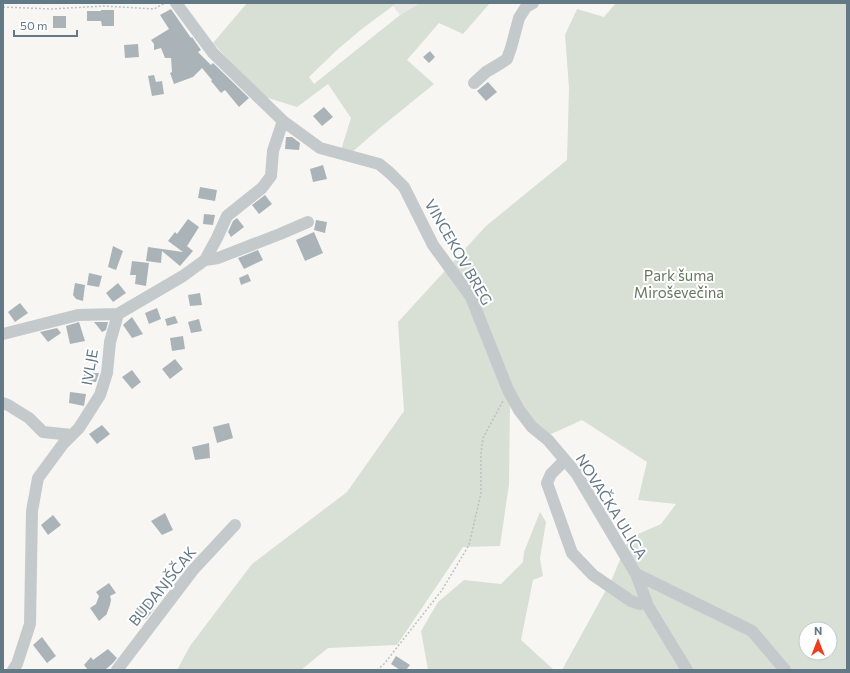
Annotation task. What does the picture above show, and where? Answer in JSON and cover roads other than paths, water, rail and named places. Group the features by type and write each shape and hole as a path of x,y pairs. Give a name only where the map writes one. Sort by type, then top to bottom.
{"street":[{"name":"VINCEKOV BREG","path":"176,3 213,53 283,121 320,148 379,164 404,187 433,245 471,297 508,390"},
{"path":"474,83 486,72 507,59 519,18 526,7 533,3"},
{"path":"3,334 78,315 118,314 183,276 205,260 227,216 262,188 270,176 273,151 283,121"},
{"path":"205,260 218,258 308,222"},
{"name":"IVLJE","path":"13,670 17,664 30,624 32,511 38,478 63,444 79,428 100,395 107,373 110,342 118,314"},
{"name":"NOVAČKA ULICA","path":"508,390 519,410 532,427 548,440 576,473 636,574 752,631 785,670"},
{"path":"3,403 29,418 43,432 72,435"},
{"path":"565,460 551,474 547,483 572,553 593,575 631,601 640,604 646,600"},
{"name":"BUDANJŠČAK","path":"117,670 193,570 235,525"},
{"path":"636,574 648,606 687,670"}],"park label":[{"name":"Park šuma Miroševečina","path":"679,284"}]}
